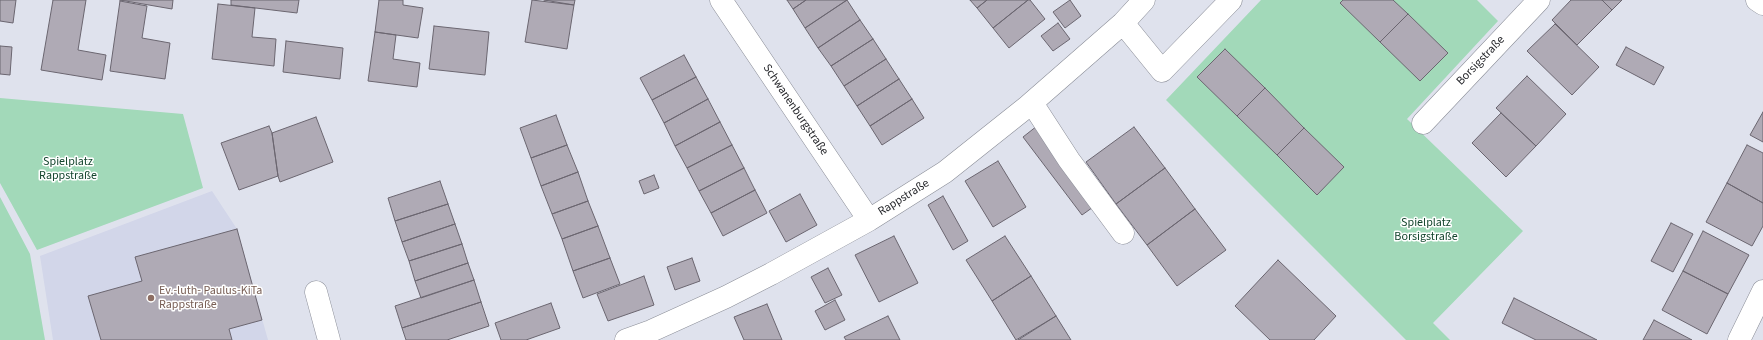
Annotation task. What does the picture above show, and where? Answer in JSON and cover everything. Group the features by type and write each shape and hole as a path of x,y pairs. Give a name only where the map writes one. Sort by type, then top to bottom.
{"street":[{"name":"Schwanenburgstraße","path":"722,0 869,220"},
{"name":"Rappstraße","path":"626,340 651,331 726,297 772,274 869,220 944,172 997,132 1032,102 1123,23 1144,0"},
{"path":"1123,23 1162,71 1230,0"},
{"name":"Borsigstraße","path":"1423,123 1539,0"},
{"path":"1757,0 1763,4"},
{"path":"1032,102 1069,160 1123,233"},
{"path":"1738,340 1763,291"},
{"path":"316,292 329,340"}],"shaded area":[{"name":"Ev.-luth- Paulus-KiTa Rappstraße","path":"212,191 237,229 268,340 53,340 40,256"}],"green space":[{"name":"Spielplatz Borsigstraße","path":"1261,0 1477,0 1498,21 1407,119 1523,231 1433,323 1450,340 1406,340 1166,100"},
{"name":"Spielplatz Rappstraße","path":"0,98 183,114 203,188 37,250 0,183"},
{"path":"0,197 30,254 45,340 0,340"}],"building":[{"path":"0,0 16,0 13,23 0,21"},
{"path":"53,0 86,0 78,50 106,55 102,80 41,70"},
{"path":"120,0 173,0 172,9"},
{"path":"231,0 299,0 297,13 231,5"},
{"path":"379,0 403,0 403,5 423,8 418,38 375,32"},
{"path":"532,0 574,5 567,49 525,42"},
{"path":"544,0 575,0 574,5"},
{"path":"787,0 806,0 793,9"},
{"path":"806,0 847,0 805,28 793,9"},
{"path":"847,0 860,20 818,48 805,28"},
{"path":"970,0 987,0 977,8"},
{"path":"987,0 1028,0 993,28 977,8"},
{"path":"1028,0 1030,0 1045,19 1009,48 993,28"},
{"path":"1070,0 1081,16 1065,28 1053,12"},
{"path":"1343,0 1393,0 1408,14 1380,42 1340,3"},
{"path":"1571,0 1602,0 1612,10 1577,45 1552,20"},
{"path":"1602,0 1622,0 1612,10"},
{"path":"120,1 147,6 142,38 170,43 165,79 110,71"},
{"path":"218,4 255,8 252,37 276,39 274,66 212,59"},
{"path":"1408,14 1448,53 1420,81 1380,42"},
{"path":"860,20 873,39 831,66 818,48"},
{"path":"1058,23 1070,39 1053,51 1041,36"},
{"path":"1555,24 1599,67 1572,95 1527,51"},
{"path":"434,26 489,32 485,75 429,69"},
{"path":"375,32 396,35 393,59 420,63 417,87 368,81"},
{"path":"873,39 886,59 844,86 831,66"},
{"path":"286,41 343,48 340,79 283,72"},
{"path":"0,46 12,47 10,75 0,74"},
{"path":"1626,47 1664,67 1654,85 1616,65"},
{"path":"1225,49 1265,88 1237,116 1197,77"},
{"path":"684,55 696,77 652,100 640,78"},
{"path":"886,59 899,79 857,106 844,86"},
{"path":"1527,76 1566,114 1536,146 1496,108"},
{"path":"696,77 708,99 664,123 652,100"},
{"path":"899,79 912,99 870,126 857,106"},
{"path":"1265,88 1304,128 1277,155 1237,116"},
{"path":"708,99 720,122 675,146 664,123"},
{"path":"912,99 924,118 882,145 870,126"},
{"path":"1763,112 1763,142 1750,135"},
{"path":"1501,113 1536,146 1506,177 1472,143"},
{"path":"556,115 567,145 531,158 520,128"},
{"path":"316,117 333,162 280,182 272,133"},
{"path":"720,122 732,145 687,168 675,146"},
{"path":"269,126 272,133 278,176 239,190 221,143"},
{"path":"1037,126 1096,205 1082,215 1023,137"},
{"path":"1134,127 1165,168 1116,204 1086,162"},
{"path":"1304,128 1344,167 1317,195 1277,155"},
{"path":"567,145 578,172 541,186 531,158"},
{"path":"732,145 744,168 699,191 687,168"},
{"path":"1747,145 1763,153 1763,203 1727,183"},
{"path":"998,161 1026,207 993,227 965,181"},
{"path":"744,168 755,190 711,213 699,191"},
{"path":"1165,168 1195,209 1147,245 1116,204"},
{"path":"578,172 588,201 552,214 541,186"},
{"path":"654,175 659,188 644,194 639,181"},
{"path":"440,181 448,204 395,221 388,198"},
{"path":"1727,183 1763,203 1763,226 1752,246 1706,222"},
{"path":"755,190 767,213 723,236 711,213"},
{"path":"800,194 817,225 786,242 769,211"},
{"path":"943,196 968,241 953,250 928,205"},
{"path":"588,201 598,226 562,239 552,214"},
{"path":"448,204 455,224 402,242 395,221"},
{"path":"1195,209 1226,250 1177,286 1147,245"},
{"path":"1671,223 1693,234 1673,272 1651,261"},
{"path":"455,224 462,244 409,261 402,242"},
{"path":"598,226 610,258 573,271 562,239"},
{"path":"237,229 262,320 229,329 232,340 101,340 88,296 142,281 135,257"},
{"path":"1703,231 1749,255 1728,294 1683,271"},
{"path":"894,236 918,283 879,302 855,255"},
{"path":"1005,236 1031,276 992,301 966,260"},
{"path":"462,244 468,263 415,281 409,261"},
{"path":"610,258 620,284 583,298 573,271"},
{"path":"692,258 700,281 675,290 667,267"},
{"path":"1278,260 1336,316 1314,340 1270,340 1235,306"},
{"path":"468,263 474,280 421,298 415,281"},
{"path":"828,268 842,295 825,303 811,277"},
{"path":"1683,271 1728,294 1707,334 1662,310"},
{"path":"644,276 654,305 608,321 597,294"},
{"path":"1031,276 1056,316 1016,340 992,301"},
{"path":"474,280 481,302 402,328 395,306"},
{"path":"1514,298 1597,340 1536,340 1502,323"},
{"path":"835,300 845,320 825,330 815,311"},
{"path":"481,302 489,326 447,340 406,340 402,328"},
{"path":"551,303 560,328 526,340 501,340 495,323"},
{"path":"767,304 782,340 744,340 734,317"},
{"path":"888,316 900,340 846,340 844,337"},
{"path":"1056,316 1071,340 1018,340"},
{"path":"1654,320 1692,340 1643,340"}],"place":[{"name":"Ev.-luth- Paulus-KiTa Rappstraße","path":"151,298"}]}
